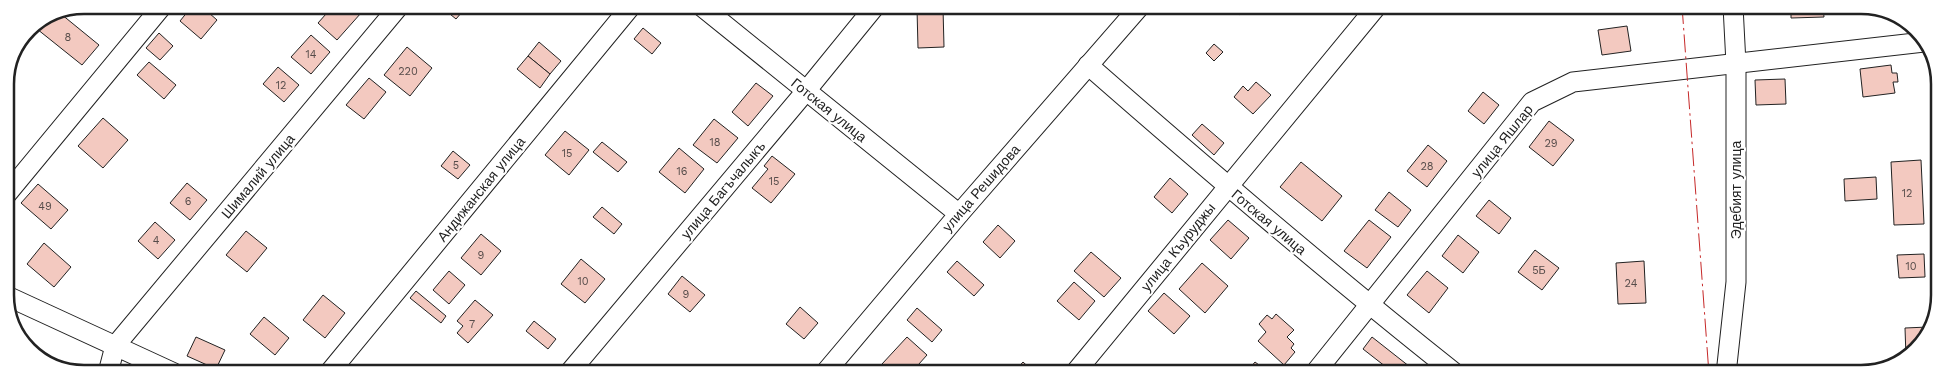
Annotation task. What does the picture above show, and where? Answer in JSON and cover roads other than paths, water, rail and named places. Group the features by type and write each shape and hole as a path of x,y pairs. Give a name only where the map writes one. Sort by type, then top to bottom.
{"street":[{"path":"14,185 156,14"},
{"name":"Шималий улица","path":"116,346 393,14"},
{"name":"Андижанская улица","path":"337,365 625,14"},
{"name":"Готская улица","path":"711,14 959,214"},
{"name":"улица Багъчалыкъ","path":"576,365 869,14"},
{"name":"улица Решидова","path":"832,365 959,214 1133,14"},
{"name":"улица Къуруджы","path":"1081,365 1370,14"},
{"name":"Эдебият улица","path":"1727,365 1736,282 1736,64 1733,14"},
{"name":"улица Яшлар","path":"1321,365 1532,102 1572,82 1918,43"},
{"name":"Готская улица","path":"1088,64 1227,187 1370,306 1445,365"},
{"path":"14,299 157,365"},
{"path":"110,365 116,346"}]}
